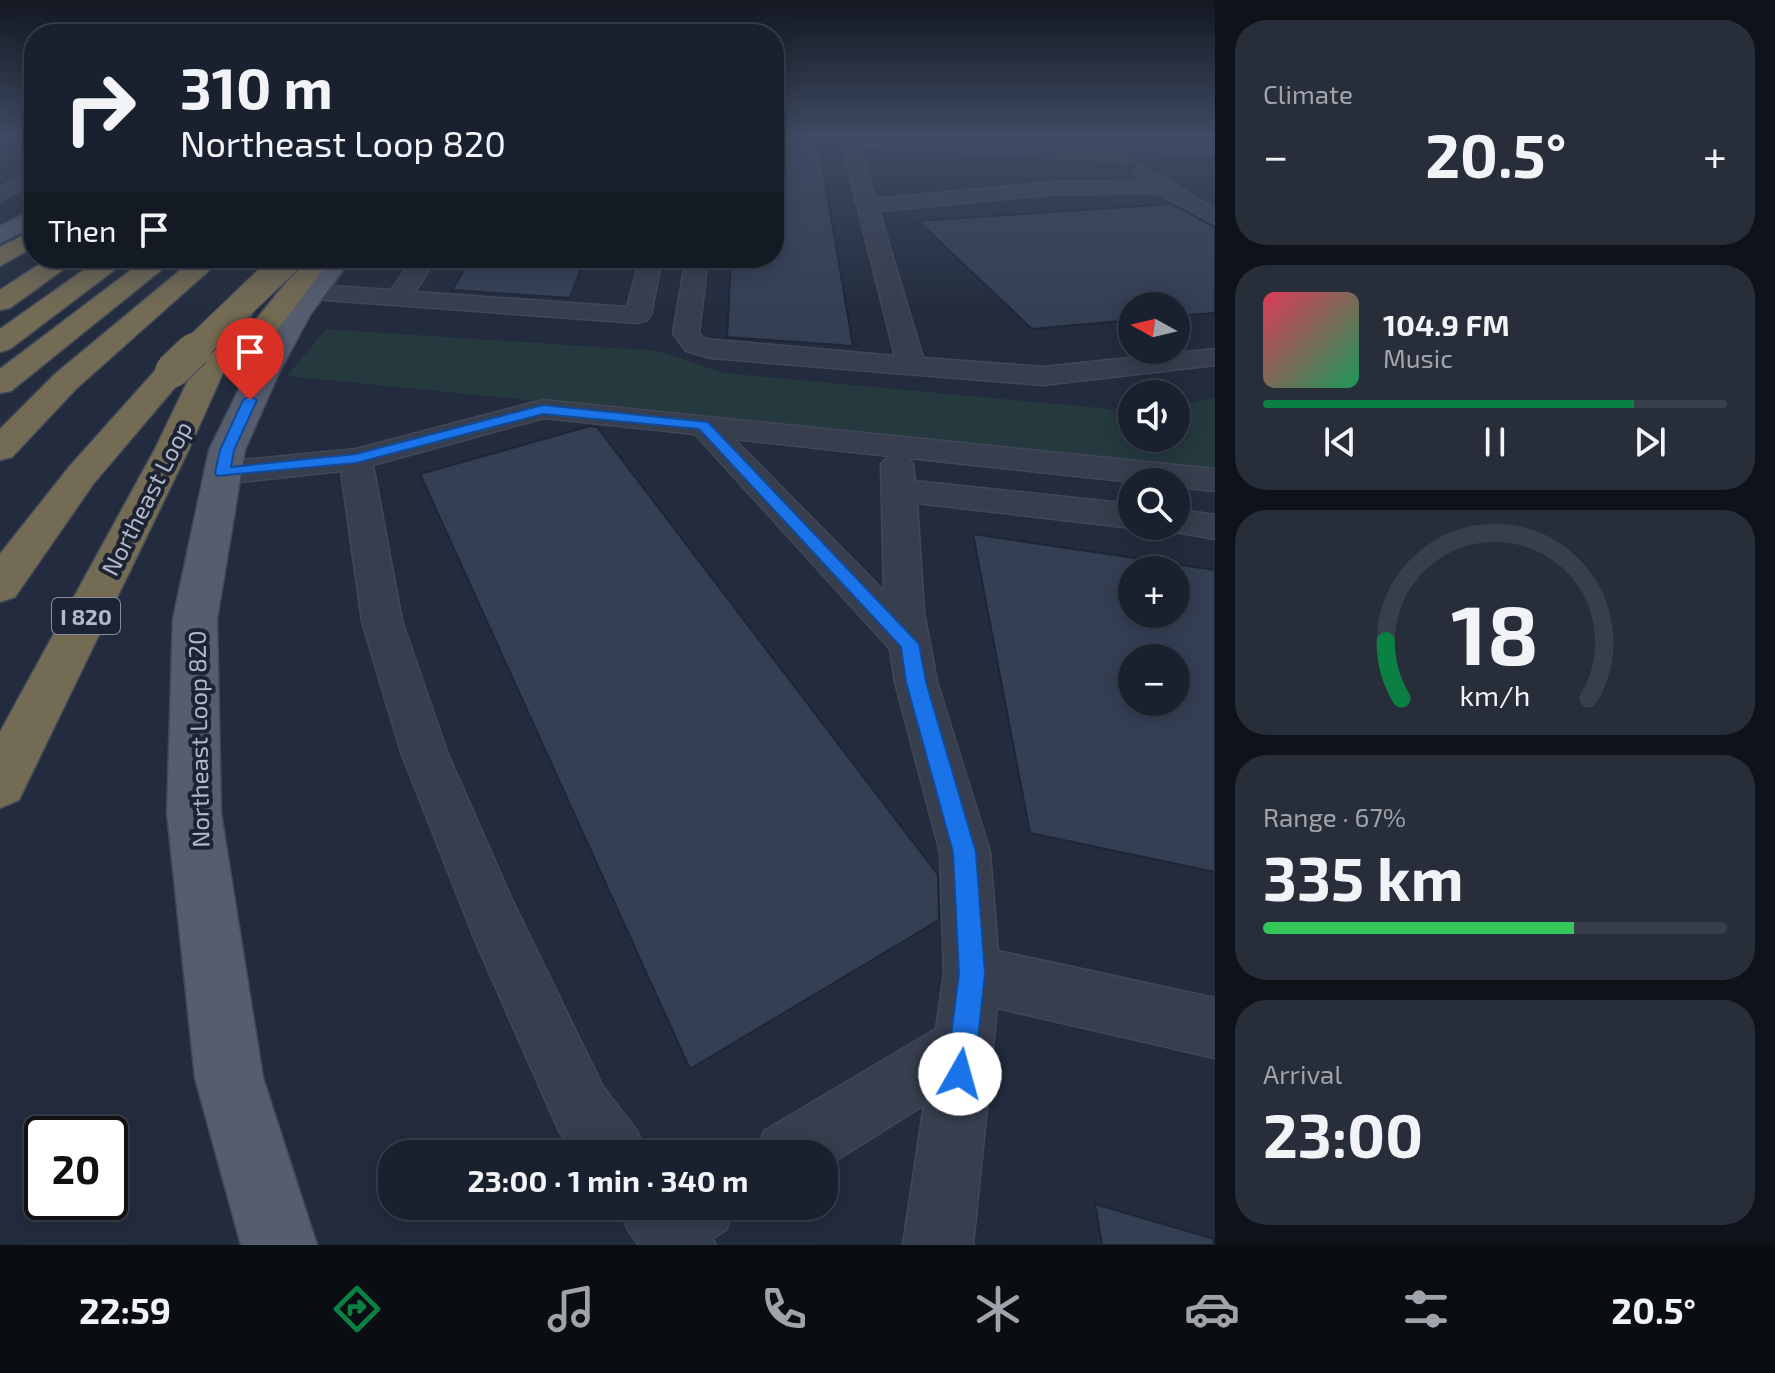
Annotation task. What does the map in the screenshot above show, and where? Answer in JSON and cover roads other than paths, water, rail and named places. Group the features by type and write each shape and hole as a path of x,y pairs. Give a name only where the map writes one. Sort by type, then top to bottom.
{"highway":[{"path":"0,258 24,243"},
{"path":"0,269 24,254"},
{"path":"0,289 32,268"},
{"path":"0,302 51,268"},
{"path":"0,330 87,268"},
{"path":"0,343 103,268"},
{"path":"0,367 129,268"},
{"path":"0,384 150,268"},
{"path":"0,413 176,268"},
{"path":"0,449 94,356 198,268"},
{"name":"Northeast Loop","path":"0,783 172,449 224,337 267,268"},
{"path":"172,449 271,316 314,268"},
{"path":"0,534 172,371 314,268"},
{"path":"0,586 38,529 85,470 172,371"}],"main road":[{"path":"0,236 24,222"},
{"name":"Northeast Loop 820","path":"279,1245 229,1078 194,813 195,619 227,450 315,268"}],"street":[{"path":"865,194 911,366"},
{"path":"868,206 992,194"},
{"path":"1173,194 1215,218"},
{"path":"318,268 398,298 638,315 649,268"},
{"path":"398,298 419,268"},
{"path":"696,268 686,333 689,341 698,347 1043,376 1215,357"},
{"path":"222,473 356,459 543,409 703,425 897,469 1118,513"},
{"path":"703,425 910,644"},
{"path":"356,459 382,621 424,752 494,921 581,1109 604,1140"},
{"path":"897,469 1215,480"},
{"path":"897,469 904,612 916,682 965,852 972,974 938,1245"},
{"path":"1190,523 1215,527"},
{"path":"972,974 1215,1028"},
{"path":"810,1140 963,1046"}]}
